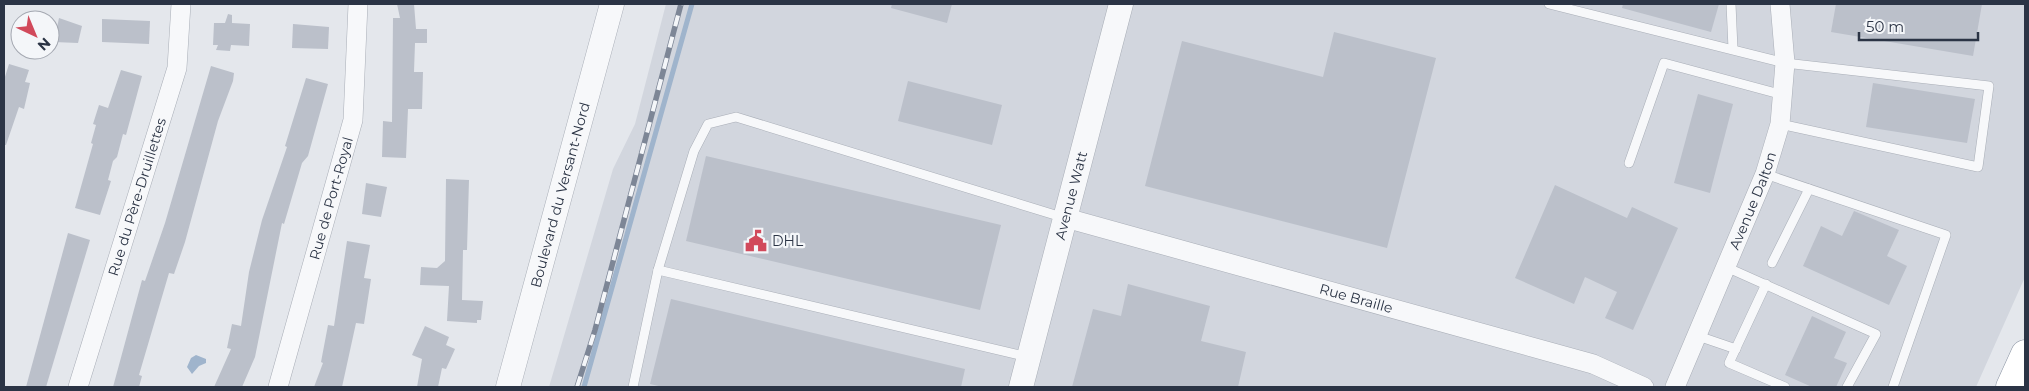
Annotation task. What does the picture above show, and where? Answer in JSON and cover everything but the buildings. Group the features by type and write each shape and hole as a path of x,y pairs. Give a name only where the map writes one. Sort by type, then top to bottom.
{"highway":[{"path":"2010,387 2025,354"}],"street":[{"name":"Rue du Père-Druillettes","path":"78,387 177,68 181,4"},
{"name":"Rue de Port-Royal","path":"278,387 353,120 358,4"},
{"name":"Boulevard du Versant-Nord","path":"508,387 612,4"},
{"name":"Avenue Watt","path":"1021,387 1121,4"},
{"name":"Avenue Dalton","path":"1675,387 1765,174 1780,124 1785,63 1780,4"},
{"name":"Rue Braille","path":"1066,218 1593,364 1644,387"}],"lane":[{"path":"1549,4 1785,63 1990,86 1978,167 1780,124"},
{"path":"1731,4 1733,49"},
{"path":"1629,163 1664,63 1783,95"},
{"path":"633,387 658,270 694,151 708,124 736,117 1066,218"},
{"path":"1765,174 1946,235 1893,387"},
{"path":"1772,263 1809,190"},
{"path":"1726,267 1876,334 1847,387"},
{"path":"658,270 1029,357"},
{"path":"1766,284 1729,363 1785,387"},
{"path":"1698,336 1736,349"}],"shaded area":[{"path":"666,4 2025,4 2025,277 1976,387 549,387 613,169 635,124"}],"water":[{"path":"196,355 206,359 206,363 199,366 192,374 187,367 191,358"}],"waterway":[{"path":"584,387 692,4"}],"railway":[{"path":"577,387 595,330 681,4"}],"place":[{"name":"DHL","path":"756,241"}]}
